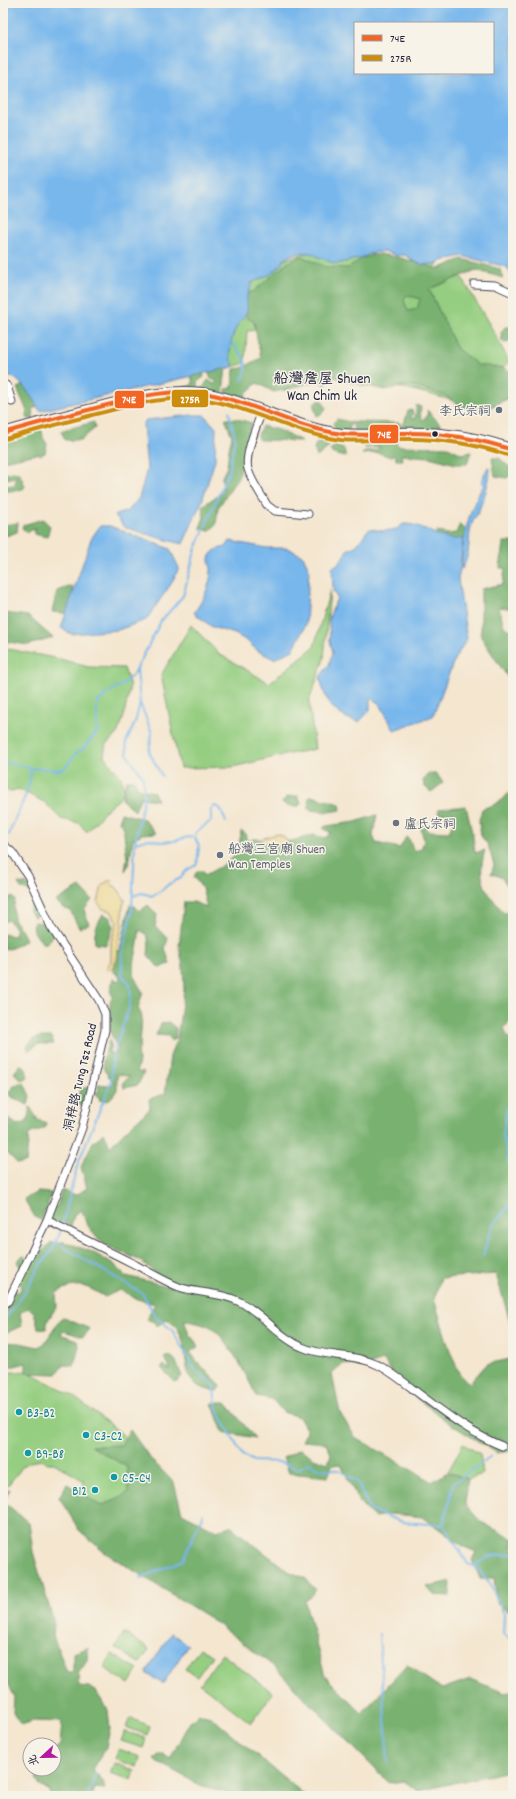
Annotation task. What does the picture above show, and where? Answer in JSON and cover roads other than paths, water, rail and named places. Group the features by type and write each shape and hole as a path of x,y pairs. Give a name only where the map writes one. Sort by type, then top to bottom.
{"main road":[{"path":"3,433 129,399 163,393 190,392 218,396 309,428 341,434 415,433 437,435 491,442 513,450"}],"street":[{"path":"474,284 495,285 513,293"},
{"path":"3,383 7,386 12,402"},
{"path":"262,411 247,462 248,470 267,505 275,511 308,514"},
{"name":"洞梓路 Tung Tsz Road","path":"3,844 12,852 28,876 51,927 92,988 105,1014 106,1030 82,1128 47,1220 8,1301 3,1306"},
{"path":"47,1220 160,1279 181,1288 203,1294 221,1295 254,1309 300,1347 314,1352 365,1359 379,1365 399,1378 458,1424 481,1437 502,1446"}],"water":[{"path":"3,3 513,3 513,278 507,267 462,256 433,264 423,265 413,261 407,256 398,256 384,251 336,264 316,256 315,254 298,253 291,255 282,261 282,264 271,274 251,283 247,297 247,311 237,326 231,341 230,358 234,365 232,367 40,411 25,388 15,378 3,374"},
{"path":"204,415 216,428 215,460 202,501 183,544 124,527 115,515 128,511 139,498 147,469 143,424 146,420"},
{"path":"488,467 490,468 490,473 488,484 479,511 471,527 467,556 462,569 463,547 467,525 474,503 484,485 481,481"},
{"path":"403,524 414,525 446,538 463,539 458,579 467,639 455,658 433,716 394,730 380,704 370,698 370,710 359,722 337,712 328,701 320,677 329,665 333,652 330,642 329,618 337,598 333,590 332,568 340,562 347,550 357,545 370,529 384,531 397,529"},
{"path":"100,526 110,526 170,549 179,568 171,584 146,620 118,630 71,634 61,628 91,539"},
{"path":"230,541 267,548 287,548 303,556 309,569 306,624 293,650 274,659 258,651 247,641 235,634 212,627 194,613 208,588 211,569 209,560 211,554 226,547"},
{"path":"171,1633 188,1645 163,1684 146,1673"}],"waterway":[{"path":"232,343 246,364 245,374 242,380"},
{"path":"3,763 15,764 28,768 58,770 65,768 75,754 83,749 97,732 97,703 106,694 123,684 134,674 161,621 183,596 195,551 229,470 235,438 229,412"},
{"path":"137,669 140,703 152,733 149,752 162,776"},
{"path":"62,1225 78,1163 111,1082 113,1054 129,1008 131,997 130,984 122,975 122,955 132,909 135,843 144,796 143,777 129,758 126,742 135,723 140,703"},
{"path":"9,835 29,786 31,768"},
{"path":"133,896 142,893 152,896 169,884 181,878 186,871 197,864 199,846 195,838 196,832 211,821 211,810 213,807 215,806 220,808 226,822"},
{"path":"135,843 149,839 162,842 174,841 192,836"},
{"path":"513,1097 508,1102 503,1135 513,1183"},
{"path":"483,1256 492,1226 513,1201"},
{"path":"3,1320 14,1308 54,1246 61,1229"},
{"path":"57,1243 143,1294 155,1316 172,1330 195,1370 213,1384 217,1410 242,1455 254,1461 279,1462 298,1469 308,1463 320,1469 339,1470 357,1481 370,1510 403,1522 443,1525 468,1564 474,1566 489,1556 513,1554"},
{"path":"443,1525 454,1483 491,1456"},
{"path":"140,1578 183,1560 203,1514"},
{"path":"475,1566 489,1582 504,1614 503,1634 513,1641"},
{"path":"379,1634 388,1762"},
{"path":"3,1681 5,1691 3,1696"},
{"path":"88,1796 96,1774"}],"place":[{"name":"李氏宗祠","path":"499,410"},
{"name":"盧氏宗祠","path":"396,823"},
{"name":"船灣三宮廟 Shuen Wan Temples","path":"220,855"},
{"name":"B3-B2","path":"19,1412"},
{"name":"C3-C2","path":"86,1435"},
{"name":"B9-B8","path":"28,1453"},
{"name":"C5-C4","path":"114,1477"},
{"name":"B12","path":"95,1490"}],"district":[{"name":"船灣詹屋 Shuen Wan Chim Uk","path":"322,386"}]}
